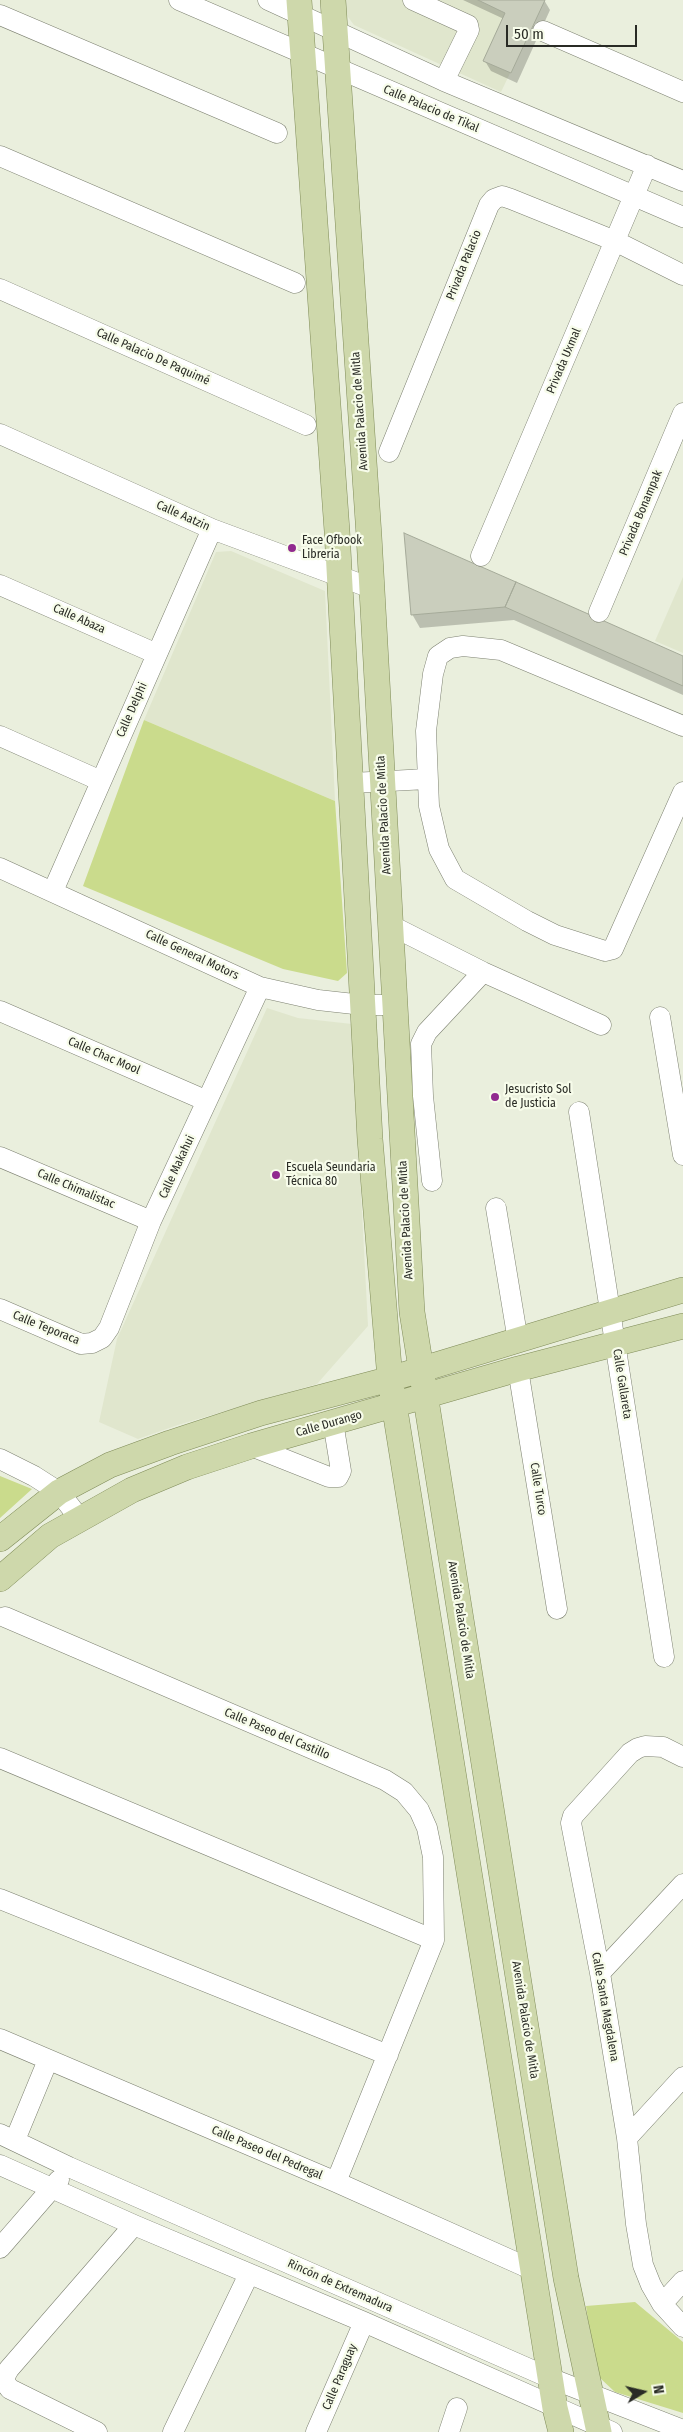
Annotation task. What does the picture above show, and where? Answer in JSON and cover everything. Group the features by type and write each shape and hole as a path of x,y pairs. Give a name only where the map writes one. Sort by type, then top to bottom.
{"main road":[{"name":"Avenida Palacio de Mitla","path":"333,0 337,33 371,588 394,1005 411,1096 409,1276 420,1368 566,2278 590,2395 602,2430"},
{"path":"300,7 352,783 370,1140 390,1379 554,2408 561,2432"},
{"path":"0,1539 59,1492 110,1465 170,1443 261,1414 390,1379 420,1368 611,1313 683,1290"},
{"name":"Calle Durango","path":"0,1579 50,1536 132,1490 187,1467 251,1446 518,1369 683,1326"}],"street":[{"name":"Calle Palacio de Tikal","path":"180,0 338,70 634,195 683,218"},
{"path":"268,0 300,7 337,33 444,81 683,181"},
{"path":"413,0 468,26 469,30 444,81"},
{"path":"0,15 277,133"},
{"path":"543,31 683,92"},
{"path":"0,156 295,283"},
{"name":"Privada Uxmal","path":"481,556 647,165"},
{"name":"Privada Palacio","path":"388,452 489,205 494,199 502,196 511,199 615,241"},
{"path":"615,241 683,274"},
{"name":"Calle Palacio De Paquimé","path":"0,289 306,425"},
{"name":"Privada Bonampak","path":"599,612 683,413"},
{"name":"Calle Aatzin","path":"0,434 212,529 371,588"},
{"name":"Calle Delphi","path":"53,891 212,529"},
{"name":"Calle Abaza","path":"0,585 157,654"},
{"path":"683,726 501,650 463,646 450,648 438,656 432,674 426,731 429,806 439,849 455,879 527,922 555,935 608,952 613,949 683,792"},
{"path":"0,736 101,781"},
{"path":"352,783 427,779"},
{"name":"Calle General Motors","path":"0,868 260,987 318,1000 363,1005 394,1005"},
{"path":"390,925 483,972 601,1025"},
{"path":"432,1181 411,1096 420,1059 421,1044 427,1032 483,972"},
{"name":"Calle Makahui","path":"92,1343 102,1338 109,1328 151,1221 260,987"},
{"name":"Calle Chac Mool","path":"0,1011 207,1101"},
{"path":"660,1017 683,1154"},
{"name":"Calle Gallareta","path":"579,1112 664,1657"},
{"name":"Calle Chimalistac","path":"0,1157 151,1221"},
{"path":"496,1208 518,1340"},
{"name":"Calle Teporaca","path":"0,1309 81,1344 92,1343"},
{"name":"Calle Turco","path":"518,1369 557,1609"},
{"path":"251,1446 329,1477 338,1477 341,1471 333,1422"},
{"path":"0,1459 34,1476 59,1492 80,1519"},
{"name":"Calle Paseo del Castillo","path":"5,1616 385,1780 404,1792 419,1810 429,1838 433,1857 434,1940 336,2182"},
{"name":"Calle Santa Magdalena","path":"683,1757 663,1748 645,1746 638,1748 630,1753 574,1816 571,1823 600,1973 627,2138 636,2224 643,2265 662,2304 683,2327"},
{"path":"0,1758 434,1940"},
{"path":"600,1973 683,1884"},
{"path":"0,1900 388,2055"},
{"name":"Calle Paseo del Pedregal","path":"0,2040 336,2182 533,2270"},
{"path":"7,2137 48,2060"},
{"path":"627,2138 683,2077"},
{"name":"Rincón de Extremadura","path":"7,2137 69,2167 550,2378 683,2430"},
{"name":"Rincón de Extremadura","path":"0,2165 134,2225 364,2322 602,2430"},
{"path":"0,2248 69,2167"},
{"path":"97,2432 10,2389 5,2383 5,2376 9,2369 134,2225"},
{"path":"174,2432 249,2274"},
{"path":"662,2304 683,2281"},
{"name":"Calle Paraguay","path":"316,2432 364,2322"},
{"path":"449,2432 457,2408"}],"shaded area":[{"path":"340,0 545,0 501,92 354,25 342,9"},
{"path":"231,551 325,591 335,801 144,720 216,552"},
{"path":"683,577 683,653 655,641"},
{"name":"Escuela Seundaria Técnica 80","path":"267,1008 298,1018 352,1024 368,1326 317,1384 178,1425 138,1439 99,1422 117,1339"}],"green space":[{"path":"144,720 335,801 347,973 338,981 283,969 83,886"},
{"path":"0,1476 32,1489 0,1518"},
{"path":"635,2302 683,2342 683,2413 615,2392 600,2378 593,2353 586,2306"}],"building":[{"path":"478,0 545,0 511,73 483,61 505,13"},
{"path":"404,533 516,582 505,607 411,615"},
{"path":"516,582 683,656 683,686 505,607"}],"place":[{"name":"Face Ofbook Libreria","path":"292,548"},
{"name":"Jesucristo Sol de Justicia","path":"495,1097"},
{"name":"Escuela Seundaria Técnica 80","path":"276,1175"}]}
